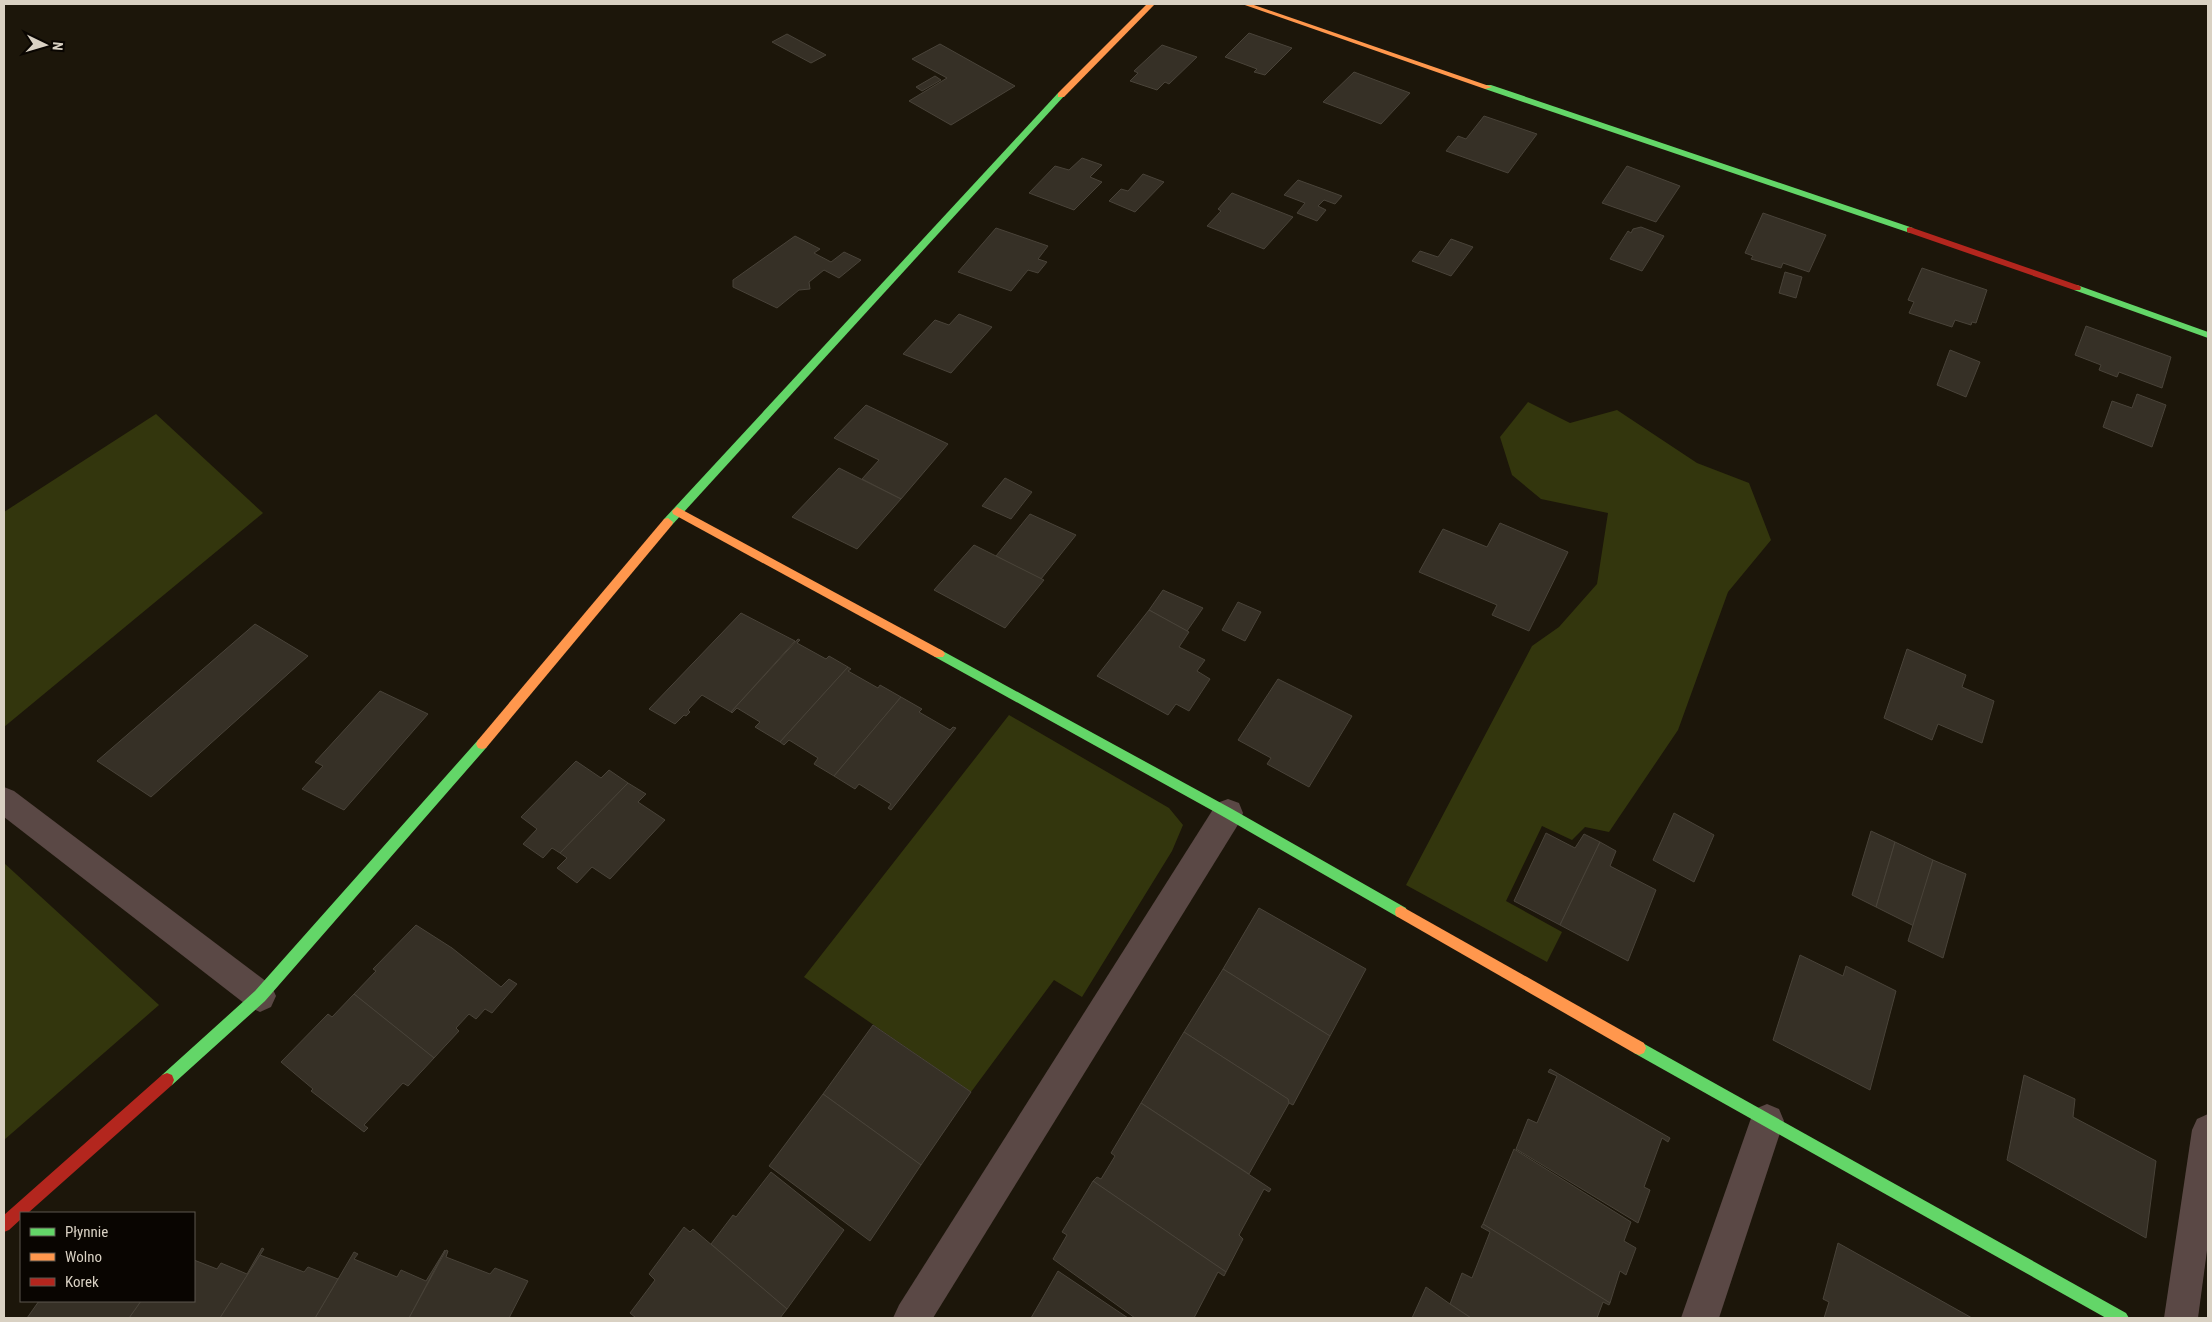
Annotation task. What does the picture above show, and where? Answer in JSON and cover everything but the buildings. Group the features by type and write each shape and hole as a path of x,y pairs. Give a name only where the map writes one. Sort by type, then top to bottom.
{"street":[{"path":"4,1225 260,996 499,726 677,511 1038,120 1151,4"},
{"path":"1245,4 2034,272 2208,335"},
{"path":"677,511 1228,813 1767,1121 2121,1318"},
{"path":"4,800 260,996"},
{"path":"912,1318 1228,813"},
{"path":"1700,1318 1767,1121"}],"lane":[{"path":"2181,1318 2208,1130"}],"green space":[{"path":"1528,402 1570,423 1617,410 1697,463 1749,483 1771,540 1728,592 1678,730 1609,832 1585,827 1572,840 1542,826 1506,901 1562,932 1547,962 1406,885 1532,646 1559,627 1597,584 1608,513 1541,499 1512,475 1500,437"},
{"path":"156,414 263,513 4,727 4,512"},
{"path":"1009,715 1169,808 1183,825 1172,851 1082,997 1054,980 971,1092 804,977"},
{"path":"4,863 159,1005 4,1140"}],"traffic: fast":[{"path":"1488,87 1910,230"},
{"path":"668,522 1061,95"},
{"path":"2077,288 2208,335"},
{"path":"939,654 1228,813 1401,912"},
{"path":"167,1080 260,996 482,744"},
{"path":"1639,1048 2121,1318"}],"traffic: slow":[{"path":"1061,95 1151,4"},
{"path":"1245,4 1488,87"},
{"path":"677,511 939,654"},
{"path":"482,744 668,522"},
{"path":"1401,912 1639,1048"}],"traffic: jam":[{"path":"1910,230 2077,288"},
{"path":"4,1225 167,1080"}]}
